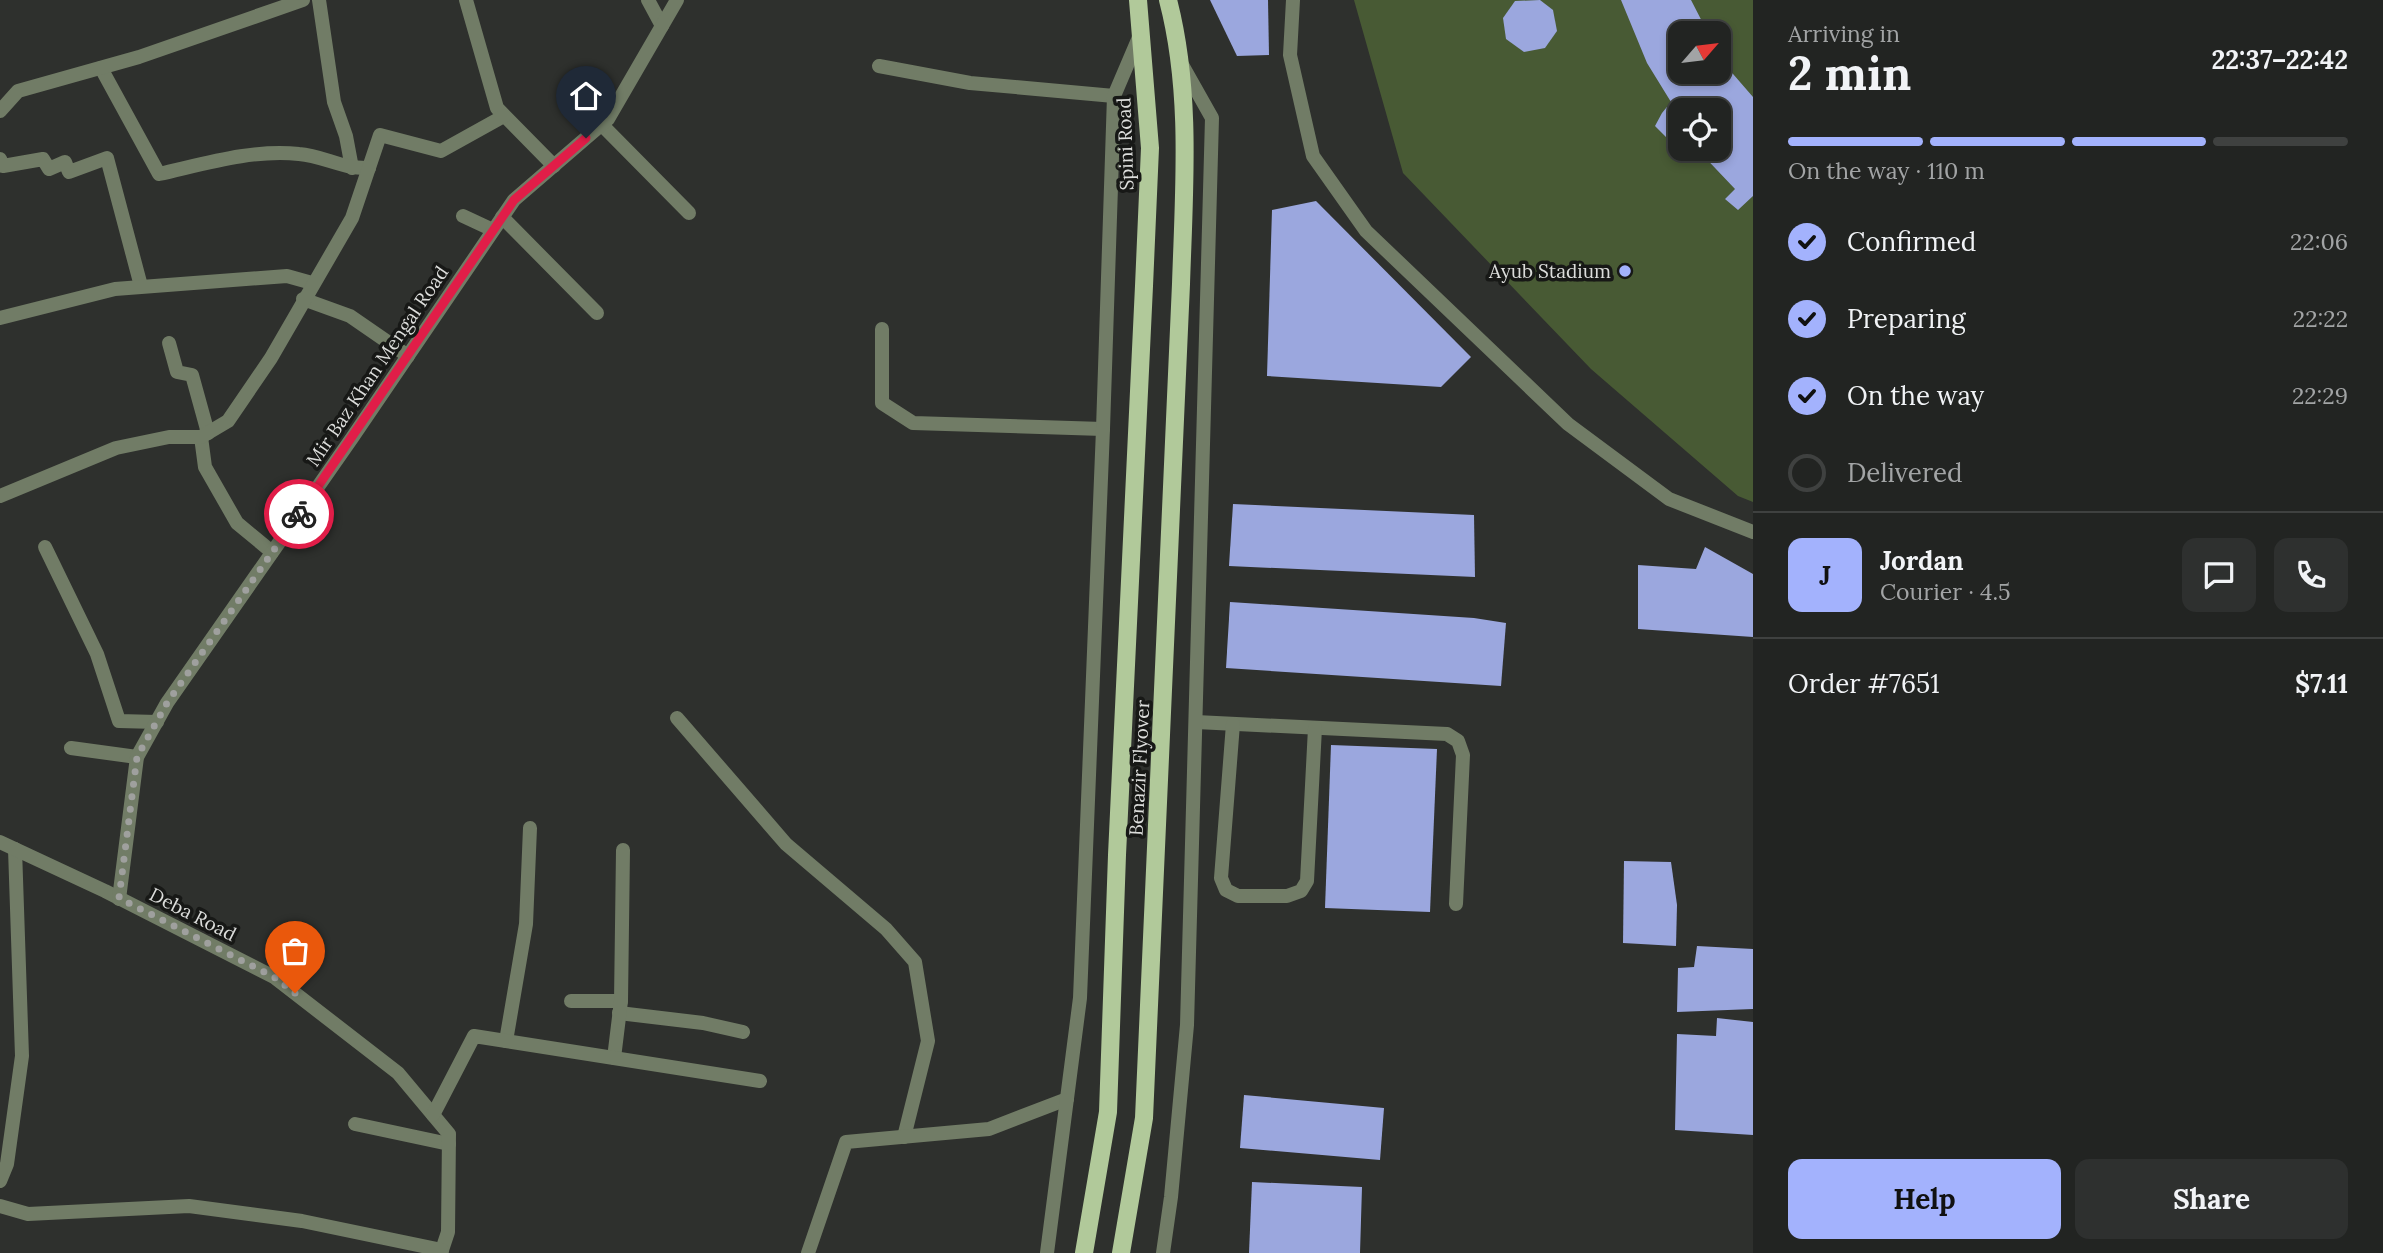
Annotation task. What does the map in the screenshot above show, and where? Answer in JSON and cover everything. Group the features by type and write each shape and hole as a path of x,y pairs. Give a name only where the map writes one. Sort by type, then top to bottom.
{"main road":[{"name":"Spini Road","path":"1138,0 1150,148 1144,286"},
{"path":"1168,0 1179,58"},
{"name":"Benazir Flyover","path":"1121,1253 1144,1118 1181,284 1185,150 1179,58"},
{"name":"Benazir Flyover","path":"1084,1253 1108,1112 1117,855 1144,286"}],"street":[{"path":"0,111 18,91 101,68 303,0"},
{"path":"319,0 334,103 346,136 352,168"},
{"path":"466,0 497,108 554,166"},
{"path":"648,0 662,26"},
{"name":"Mir Baz Khan Mengal Road","path":"119,898 137,757 167,703 514,200 608,120 677,0"},
{"path":"1293,0 1290,55 1313,156 1366,231 1568,424 1669,499 1753,532"},
{"path":"1047,1253 1080,998 1114,96 1140,35"},
{"path":"1163,1253 1171,1198 1187,1025 1212,118 1179,58"},
{"path":"879,66 970,82 1114,96"},
{"path":"101,68 159,174 258,154 301,154 352,168 369,168"},
{"path":"0,496 116,448 169,437 204,435 228,421 271,358 352,218 380,135 441,151 504,116"},
{"path":"602,125 689,213"},
{"path":"0,159 3,166 43,159 48,169 65,162 69,172 107,159 141,286"},
{"path":"463,215 493,230"},
{"path":"502,217 597,313"},
{"path":"0,318 115,289 141,286 287,276 312,283"},
{"path":"303,299 351,316 408,356"},
{"path":"882,329 883,403 913,422 1103,429"},
{"path":"169,343 177,372 191,375 204,435 205,467 237,523 272,552"},
{"path":"45,547 97,654 119,721 157,722"},
{"path":"677,718 786,844 886,929 915,962 928,1041 904,1137"},
{"path":"1196,722 1447,734 1458,741 1463,755 1456,904"},
{"path":"1233,724 1221,878 1226,890 1238,896 1287,896 1301,891 1307,881 1315,728"},
{"path":"71,748 137,757"},
{"path":"506,1041 526,924 530,828"},
{"name":"Deba Road","path":"0,842 119,898 274,977 398,1073 449,1134 448,1232 441,1252"},
{"path":"0,1181 7,1164 22,1056 15,849"},
{"path":"614,1058 620,1007 623,850"},
{"path":"571,1001 620,1007 743,1032"},
{"path":"433,1115 474,1036 760,1081"},
{"path":"808,1253 846,1142 989,1129 1067,1099"},
{"path":"355,1124 449,1144"},
{"path":"0,1206 28,1214 189,1206 302,1220 441,1252"}],"green space":[{"name":"Ayub Stadium","path":"1354,0 1753,0 1753,502 1738,496 1591,369 1403,173"}],"building":[{"path":"1210,0 1268,0 1269,55 1237,56"},
{"path":"1540,0 1553,10 1557,31 1545,48 1524,52 1506,39 1503,18 1515,1"},
{"path":"1621,0 1691,0 1702,21 1668,21 1668,84 1731,84 1731,72 1753,97 1753,196 1738,210 1725,199 1735,189 1708,161 1731,161 1731,98 1669,98 1647,63"},
{"path":"1668,106 1666,137 1655,126"},
{"path":"1316,201 1471,357 1441,387 1267,376 1272,210"},
{"path":"1233,504 1474,515 1475,577 1229,566"},
{"path":"1705,547 1753,574 1753,637 1638,629 1638,565 1696,569"},
{"path":"1230,602 1474,618 1506,623 1501,686 1226,668"},
{"path":"1331,745 1437,749 1430,912 1325,908"},
{"path":"1624,861 1671,862 1677,905 1676,946 1623,943"},
{"path":"1697,946 1753,949 1753,1009 1677,1012 1678,968 1694,967"},
{"path":"1717,1018 1753,1022 1753,1135 1675,1130 1677,1034 1716,1036"},
{"path":"1244,1095 1384,1108 1380,1160 1240,1148"},
{"path":"1252,1182 1362,1187 1360,1253 1249,1253"}],"way so far":[{"path":"295,993 274,977 119,898 137,757 167,703 299,514"}],"place":[{"name":"Ayub Stadium","path":"1625,271"}],"route":[{"path":"299,514 514,200 586,138"}]}
